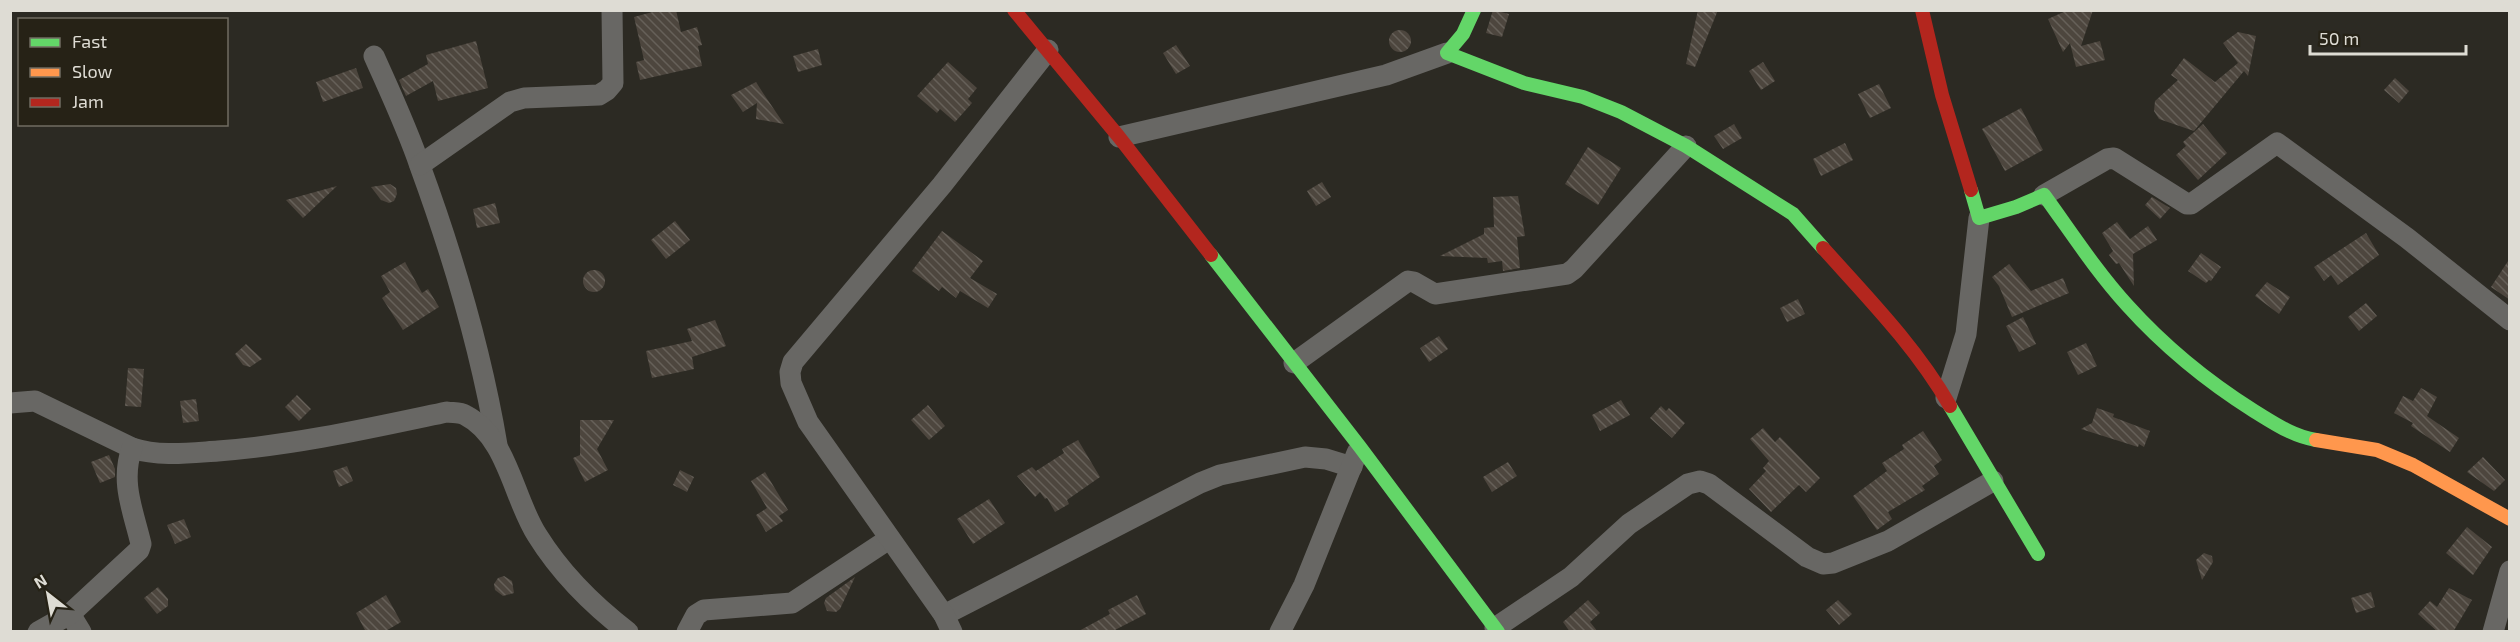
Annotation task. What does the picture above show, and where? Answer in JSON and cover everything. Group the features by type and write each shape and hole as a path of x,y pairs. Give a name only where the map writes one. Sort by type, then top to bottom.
{"street":[{"path":"420,165 510,102 524,98 599,94 607,90 613,83 612,10"},
{"path":"1014,10 1119,137 1294,363 1356,457 1496,630 1571,577 1629,525 1688,484 1700,481 1708,484 1807,557 1822,564 1833,563 1888,541 1993,482"},
{"path":"1119,137 1386,75 1447,53 1463,34 1474,10"},
{"path":"1922,10 1942,95 1980,218 1966,334 1946,398"},
{"path":"1048,50 942,185 793,363 789,372 791,383 808,422 948,623 1200,483 1220,475 1305,457 1326,459 1356,457"},
{"path":"1447,53 1524,82 1583,97 1621,112 1686,146 1793,214 1888,320 1924,365 1946,398 1993,482 2038,555"},
{"path":"374,56 420,165 467,311 486,381 498,448 523,510 537,536 577,585 607,616 628,632"},
{"path":"1980,218 2016,207 2044,195 2108,159 2114,158 2187,204 2191,204 2277,143 2407,238 2510,320"},
{"path":"1294,363 1408,281 1435,294 1567,274 1686,146"},
{"path":"2044,195 2089,258 2127,305 2157,336 2227,393 2288,432 2310,440 2377,450 2413,465 2510,519"},
{"path":"10,403 35,401 147,453 171,454 261,448 307,441 447,412 464,414 482,426 498,448"},
{"path":"38,632 75,623 139,550 141,544 126,481 126,465 132,448"},
{"path":"1280,632 1308,576 1356,457"},
{"path":"687,632 696,615 704,610 792,603 889,539"},
{"path":"2493,632 2510,571"}],"building":[{"path":"660,10 676,10 681,32 697,27 702,45 698,46 702,66 640,80 636,62 644,60 634,17"},
{"path":"1493,10 1509,14 1502,37 1486,33"},
{"path":"1698,10 1718,10 1695,67 1686,64"},
{"path":"2068,10 2093,10 2081,46 2100,41 2105,60 2076,67 2070,43 2063,52 2048,19"},
{"path":"1400,30 1408,33 1411,41 1408,49 1400,52 1392,49 1389,41 1392,33"},
{"path":"2238,32 2256,36 2248,76 2244,71 2194,131 2159,119 2154,111 2155,101 2178,80 2171,75 2184,58 2215,82 2238,63 2223,43"},
{"path":"476,41 488,88 438,101 433,81 406,96 399,80 428,64 426,55"},
{"path":"1176,45 1190,66 1176,74 1163,53"},
{"path":"818,49 822,65 798,72 793,56"},
{"path":"948,62 977,88 968,99 972,103 955,122 940,109 937,113 917,96"},
{"path":"1763,62 1775,81 1761,90 1749,71"},
{"path":"356,68 363,88 323,102 316,82"},
{"path":"2395,78 2409,91 2399,103 2384,90"},
{"path":"756,82 784,124 756,119 757,103 743,112 731,95"},
{"path":"1879,84 1891,108 1870,118 1858,94"},
{"path":"2021,108 2043,150 2005,171 1982,129"},
{"path":"1734,124 1742,138 1723,149 1714,136"},
{"path":"2203,124 2227,153 2198,180 2176,155 2186,146 2183,142"},
{"path":"1845,143 1853,160 1821,176 1813,159"},
{"path":"1588,147 1621,168 1598,205 1565,184"},
{"path":"1322,182 1331,197 1316,206 1307,191"},
{"path":"390,184 396,188 397,194 394,201 389,203 381,200 371,187"},
{"path":"337,186 303,218 286,200"},
{"path":"1518,196 1525,236 1517,237 1520,268 1503,271 1502,261 1488,263 1487,258 1440,256 1484,234 1484,228 1494,227 1493,197"},
{"path":"2152,197 2170,208 2160,219 2145,205"},
{"path":"495,203 500,223 477,228 473,209"},
{"path":"675,221 690,240 666,259 651,240"},
{"path":"2117,222 2130,239 2148,226 2157,240 2133,254 2134,286 2119,263 2116,264 2109,255 2113,251 2102,233"},
{"path":"942,231 983,261 970,278 997,294 988,308 960,291 956,298 942,287 939,291 912,271"},
{"path":"2366,233 2379,255 2338,285 2331,275 2324,281 2314,267"},
{"path":"2201,253 2221,267 2211,281 2206,283 2188,271"},
{"path":"2510,258 2510,300 2491,287"},
{"path":"405,262 422,293 428,289 439,307 403,330 382,298 390,292 381,276"},
{"path":"2009,264 2031,291 2063,278 2069,293 2012,317 1999,286 1992,277"},
{"path":"594,270 602,273 605,281 602,289 594,292 586,289 583,281 586,273"},
{"path":"2267,282 2290,297 2279,314 2255,296"},
{"path":"1798,299 1805,314 1787,322 1780,308"},
{"path":"2366,303 2377,316 2359,331 2348,317"},
{"path":"2023,317 2036,344 2019,352 2006,326"},
{"path":"715,320 726,346 692,357 694,369 652,378 646,351 692,341 687,329"},
{"path":"1439,336 1448,349 1429,362 1420,348"},
{"path":"2086,343 2097,366 2078,375 2067,352"},
{"path":"246,344 262,359 250,367 243,365 235,354"},
{"path":"128,368 144,369 141,407 125,406"},
{"path":"2421,388 2437,397 2427,416 2459,438 2450,452 2411,426 2413,423 2394,413 2403,396 2413,401"},
{"path":"297,395 311,409 299,421 285,407"},
{"path":"196,399 199,421 183,423 180,401"},
{"path":"1621,400 1630,415 1600,431 1592,415"},
{"path":"928,405 945,426 929,440 911,420"},
{"path":"1661,406 1666,411 1669,408 1685,423 1672,438 1650,418"},
{"path":"2097,408 2114,414 2113,417 2150,431 2144,447 2081,429 2092,423"},
{"path":"580,420 614,420 597,449 608,470 585,482 573,458 580,455"},
{"path":"1763,428 1775,442 1780,437 1820,478 1806,492 1799,485 1771,512 1749,489 1766,471 1763,468 1769,461 1750,439"},
{"path":"1923,431 1942,460 1934,466 1939,474 1922,486 1925,490 1888,512 1892,519 1877,530 1853,496 1887,471 1882,463 1904,449 1902,445"},
{"path":"1078,440 1100,477 1067,500 1069,504 1055,512 1047,498 1045,499 1040,492 1035,497 1017,476 1032,467 1036,471 1064,453 1062,449"},
{"path":"109,455 115,469 115,477 100,483 91,462"},
{"path":"2483,457 2505,480 2494,491 2467,472"},
{"path":"1508,462 1517,476 1492,492 1483,477"},
{"path":"347,466 353,481 339,487 333,471"},
{"path":"680,470 694,477 687,492 673,485"},
{"path":"765,472 788,510 779,516 783,521 766,532 756,515 767,508 751,481"},
{"path":"989,499 1005,523 973,544 957,519"},
{"path":"184,519 191,537 175,544 167,525"},
{"path":"2467,527 2492,547 2473,575 2446,553"},
{"path":"2204,553 2212,556 2213,562 2202,580 2196,560"},
{"path":"504,576 512,581 514,593 503,596 495,590 494,584 498,578"},
{"path":"855,577 840,609 836,612 827,611 824,603 826,598"},
{"path":"158,587 168,599 168,606 157,614 144,598"},
{"path":"2449,588 2472,600 2453,632 2438,632 2418,614 2430,601 2437,607"},
{"path":"2371,592 2375,607 2356,613 2351,598"},
{"path":"386,595 401,622 384,632 366,632 356,613"},
{"path":"1137,595 1146,614 1111,632 1077,632 1110,614 1108,610"},
{"path":"1588,600 1600,613 1590,622 1598,632 1570,632 1563,622"},
{"path":"1838,600 1852,614 1839,625 1826,610"}],"traffic: fast":[{"path":"1474,10 1463,34 1447,53 1524,83 1583,97 1621,112 1686,146 1793,214 1823,248"},
{"path":"1971,190 1979,218 2016,207 2044,195 2116,292 2171,348 2220,388 2254,411 2291,432 2316,440"},
{"path":"1211,255 1360,447 1498,632"},
{"path":"1950,406 2038,554"}],"traffic: slow":[{"path":"2316,440 2377,450 2413,465 2510,519"}],"traffic: jam":[{"path":"1014,10 1119,137 1211,255"},
{"path":"1922,10 1942,95 1971,190"},
{"path":"1823,248 1907,343 1950,406"}]}
